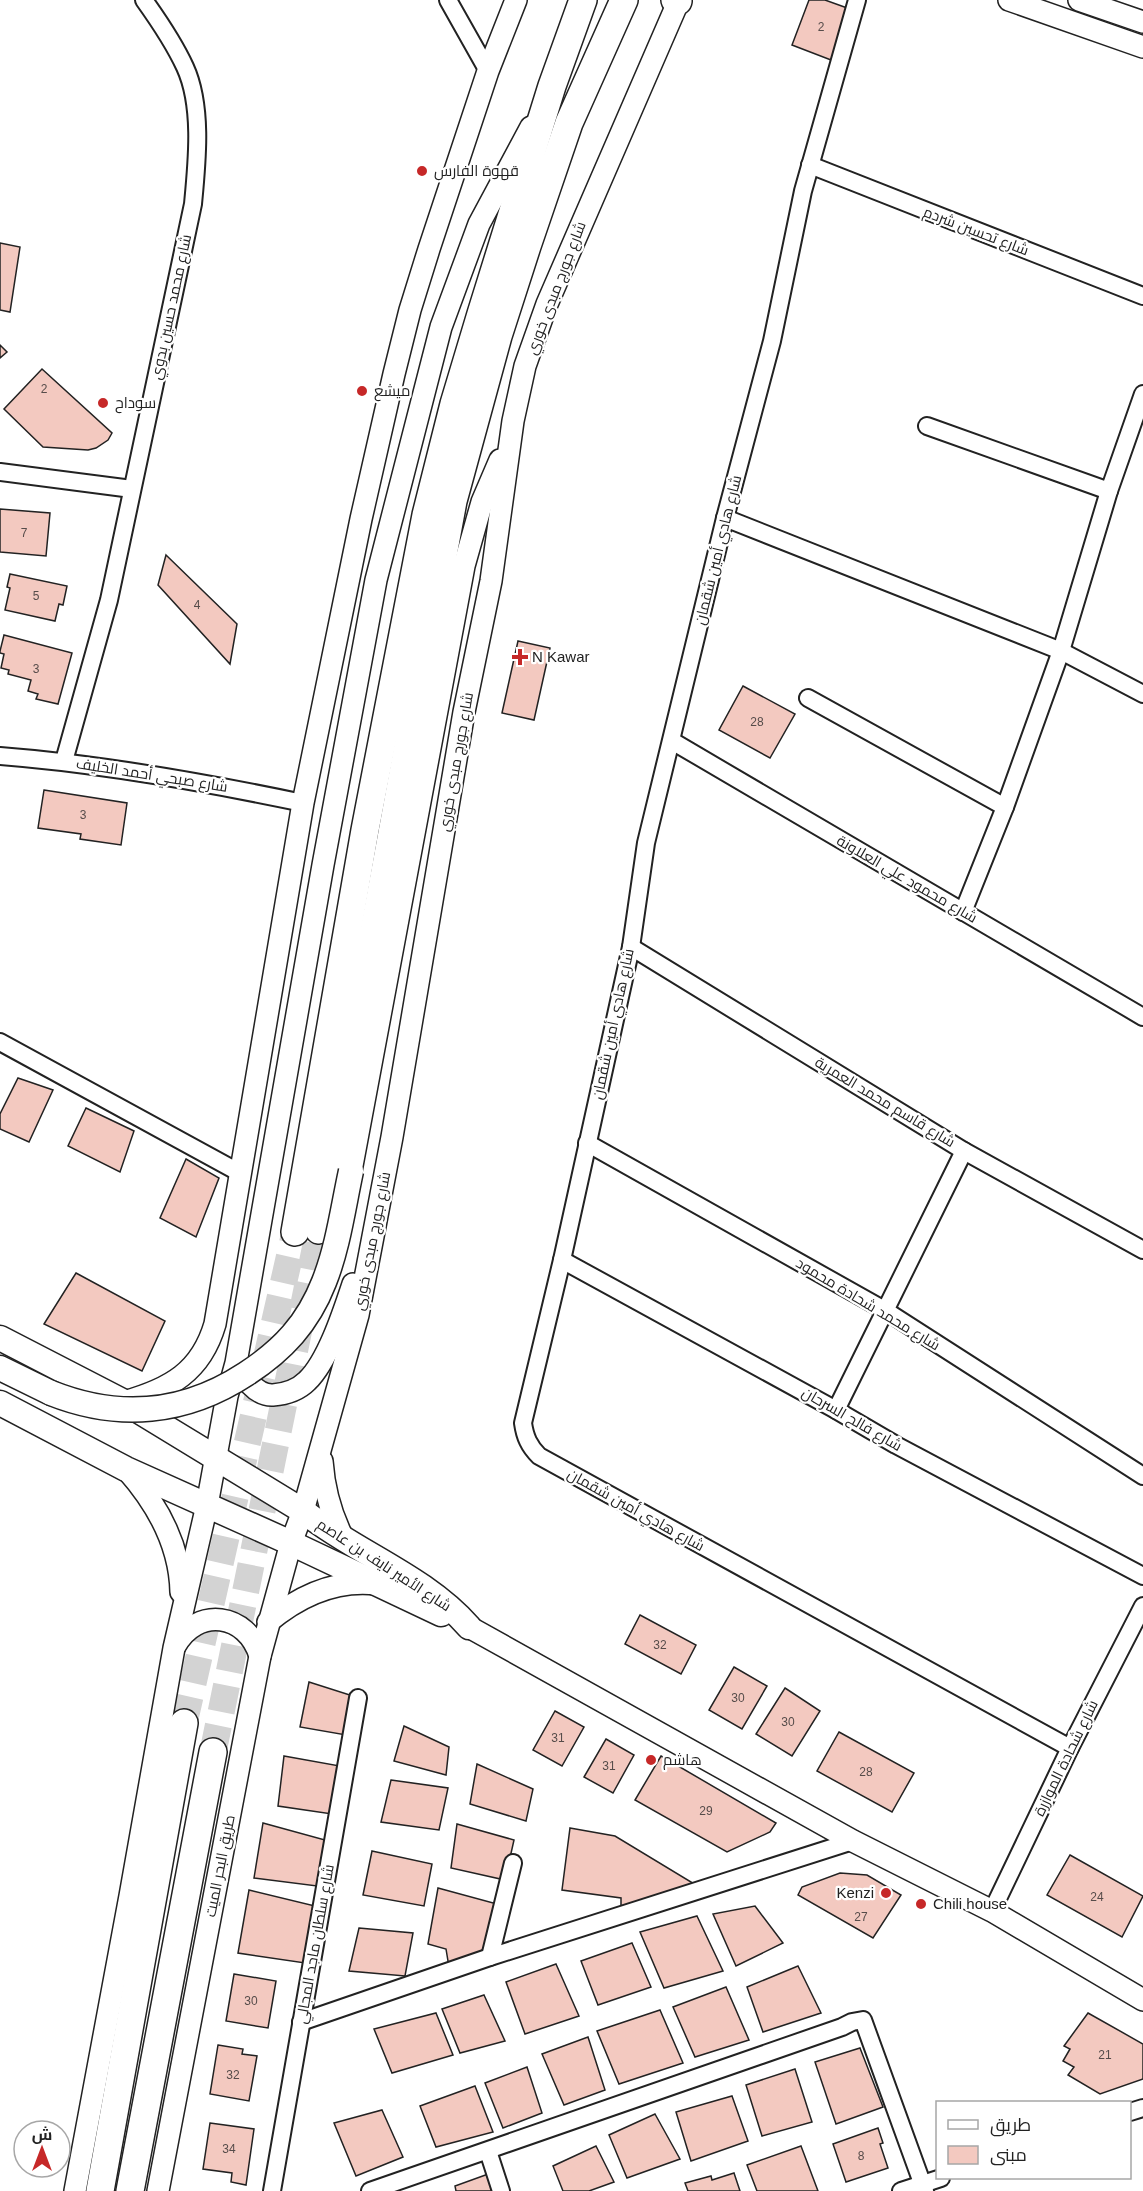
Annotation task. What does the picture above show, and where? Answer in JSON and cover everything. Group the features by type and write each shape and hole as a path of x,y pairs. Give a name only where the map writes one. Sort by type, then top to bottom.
{"main road":[{"path":"584,0 552,86 481,314 454,404 426,515 363,841 307,1231 453,501 498,336 527,246 570,123 624,0"},
{"path":"0,1368 76,1403 121,1410 149,1409 180,1404 213,1394 263,1363 284,1346 301,1325 324,1282 339,1228 351,1171"},
{"name":"شارع الأمير نايف بن عاصم","path":"0,1338 124,1402 303,1511 344,1540 436,1595 469,1627"},
{"name":"شارع الأمير نايف بن عاصم","path":"0,1403 126,1469 291,1543 469,1627"},
{"path":"100,2191 184,1723"},
{"name":"طريق البحر الميت","path":"130,2191 213,1752"}],"street":[{"name":"شارع محمد حسين بدوي","path":"64,761 109,600 193,204 199,145 193,95 186,69 144,0"},
{"path":"448,0 488,71"},
{"path":"124,1402 154,1394 174,1384 210,1342 215,1324 303,803 361,519 410,310 488,71 516,0"},
{"name":"شارع جورج مبدى خوري","path":"291,1543 303,1511 358,1316 392,1137 464,712 491,581 509,443 520,385 536,332 677,0"},
{"name":"شارع هادي أمين شقمان","path":"857,0 810,165 771,340 646,843 631,947 562,1260 524,1411 524,1436 539,1456 1070,1748"},
{"path":"1009,0 1143,46"},
{"path":"1079,0 1143,22"},
{"path":"75,2191 174,1648 207,1505 227,1396 236,1363 376,580 441,327 479,224 552,86"},
{"name":"شارع تحسين شردم","path":"810,165 1143,296"},
{"path":"963,912 1005,807 1061,651 1109,491 1143,394"},
{"path":"927,426 1109,491"},
{"path":"351,1171 464,566 482,502 509,443"},
{"path":"0,472 132,489"},
{"path":"725,518 1061,651 1143,694"},
{"path":"352,708 346,672 356,592 361,519"},
{"path":"808,698 1005,807"},
{"name":"شارع محمود علي العلاونة","path":"672,741 1143,1017"},
{"name":"شارع صبحي أحمد الخليف","path":"0,756 64,761 303,803"},
{"name":"شارع قاسم محمد العمرية","path":"631,947 964,1151 1143,1250"},
{"path":"0,1042 240,1173"},
{"path":"236,1363 247,1381 269,1395 286,1394 308,1381 335,1332 346,1306 362,1256 371,1206 392,1137"},
{"name":"شارع محمد شحادة محمود","path":"587,1143 886,1311 1143,1476"},
{"path":"836,1410 964,1151"},
{"name":"شارع فالح السرحان","path":"562,1260 896,1445 1143,1576"},
{"path":"322,1444 325,1490 344,1540"},
{"path":"126,1469 144,1489 170,1536 181,1588 181,1615"},
{"name":"طريق البحر الميت","path":"158,2191 260,1656 291,1543"},
{"path":"268,1622 301,1598 319,1590 359,1582 378,1585"},
{"name":"شارع شحادة الموازرة","path":"992,1911 1070,1748 1138,1630 1143,1606"},
{"path":"174,1648 187,1630 215,1619 235,1624 244,1630 257,1646 260,1656"},
{"path":"469,1627 853,1841 992,1911 1143,2000"},
{"name":"شارع سلطان ماجد المجالي","path":"272,2191 358,1698"},
{"path":"301,2022 490,1957 853,1841"},
{"path":"490,1957 513,1863"},
{"path":"370,2191 863,2020 924,2187"},
{"path":"488,2151 501,2191"},
{"path":"902,2191 924,2187 938,2179"}],"building":[{"path":"809,0 825,0 850,9 831,60 792,45"},
{"path":"0,243 20,247 10,312 0,310"},
{"path":"0,345 7,352 0,358"},
{"path":"42,369 112,433 108,440 88,450 43,447 4,409"},
{"path":"0,509 50,513 46,556 0,552"},
{"path":"166,555 237,624 230,664 158,585"},
{"path":"10,574 67,586 63,605 59,604 55,621 5,610 10,588 7,587"},
{"path":"4,635 72,653 58,704 36,699 38,694 28,691 31,680 8,674 9,670 1,668 4,654 0,651"},
{"path":"518,641 550,648 534,720 502,713"},
{"path":"743,686 795,714 770,758 719,730"},
{"path":"44,790 127,803 121,845 80,839 81,834 38,828"},
{"path":"18,1078 53,1090 29,1142 0,1129 0,1114"},
{"path":"86,1108 134,1131 120,1172 68,1146"},
{"path":"186,1159 219,1178 196,1237 160,1218"},
{"path":"76,1273 165,1321 142,1371 44,1324"},
{"path":"640,1615 696,1645 681,1674 625,1644"},
{"path":"734,1667 767,1686 742,1729 709,1710"},
{"path":"309,1682 353,1696 346,1735 300,1727"},
{"path":"785,1688 820,1711 792,1756 756,1734"},
{"path":"555,1711 584,1727 562,1766 533,1750"},
{"path":"404,1726 449,1747 446,1775 394,1761"},
{"path":"839,1732 914,1773 892,1812 817,1771"},
{"path":"606,1739 634,1755 613,1793 584,1777"},
{"path":"284,1756 340,1766 332,1814 278,1806"},
{"path":"661,1756 776,1823 770,1832 727,1852 635,1800"},
{"path":"477,1764 533,1789 526,1821 470,1804"},
{"path":"391,1780 448,1788 439,1830 381,1822"},
{"path":"263,1823 325,1840 317,1886 254,1878"},
{"path":"457,1824 514,1840 505,1880 451,1868"},
{"path":"570,1828 615,1836 696,1885 621,1907 621,1898 562,1890"},
{"path":"372,1851 432,1864 424,1906 363,1895"},
{"path":"1070,1855 1143,1896 1122,1937 1047,1895"},
{"path":"840,1873 867,1875 901,1895 873,1938 798,1895 802,1887"},
{"path":"438,1888 497,1904 486,1953 449,1967 446,1949 428,1944"},
{"path":"249,1890 315,1906 305,1963 238,1953"},
{"path":"755,1906 783,1943 736,1966 713,1914"},
{"path":"697,1916 723,1971 664,1988 640,1932"},
{"path":"359,1928 413,1933 405,1976 349,1971"},
{"path":"632,1943 651,1987 598,2005 581,1961"},
{"path":"556,1964 579,2016 525,2034 506,1982"},
{"path":"798,1966 821,2013 763,2032 747,1987"},
{"path":"234,1974 276,1981 268,2028 226,2021"},
{"path":"726,1987 749,2040 695,2057 673,2007"},
{"path":"484,1995 505,2041 460,2053 442,2009"},
{"path":"660,2010 683,2063 619,2084 597,2031"},
{"path":"436,2013 453,2055 392,2073 374,2029"},
{"path":"1088,2013 1143,2044 1143,2079 1100,2094 1068,2075 1074,2067 1063,2061 1070,2049 1064,2046"},
{"path":"588,2037 605,2090 564,2105 542,2054"},
{"path":"218,2045 243,2049 242,2054 257,2056 249,2101 210,2094"},
{"path":"860,2048 883,2107 836,2124 815,2062"},
{"path":"527,2067 542,2113 503,2128 485,2083"},
{"path":"795,2069 812,2122 762,2136 746,2085"},
{"path":"475,2086 493,2132 436,2147 420,2106"},
{"path":"732,2096 748,2141 691,2161 676,2112"},
{"path":"382,2110 403,2157 356,2176 334,2123"},
{"path":"655,2114 680,2159 627,2178 609,2135"},
{"path":"210,2123 254,2129 246,2185 231,2182 232,2173 203,2169"},
{"path":"878,2128 883,2143 880,2144 888,2168 846,2182 833,2144"},
{"path":"596,2146 614,2182 589,2191 563,2191 553,2166"},
{"path":"801,2146 818,2191 757,2191 747,2165"},
{"path":"491,2173 497,2191 456,2191 455,2186"},
{"path":"734,2173 740,2191 688,2191 685,2183 711,2176 712,2180"}],"tunnel":[{"path":"213,1752 319,1230"},
{"path":"184,1723 295,1232"}],"place":[{"name":"قهوة الفارس","path":"422,171"},
{"name":"ميشع","path":"362,391"},
{"name":"سوداح","path":"103,403"},
{"name":"N Kawar","path":"520,657"},
{"name":"هاشم","path":"651,1760"},
{"name":"Kenzi","path":"886,1893"},
{"name":"Chili house","path":"921,1904"}]}
